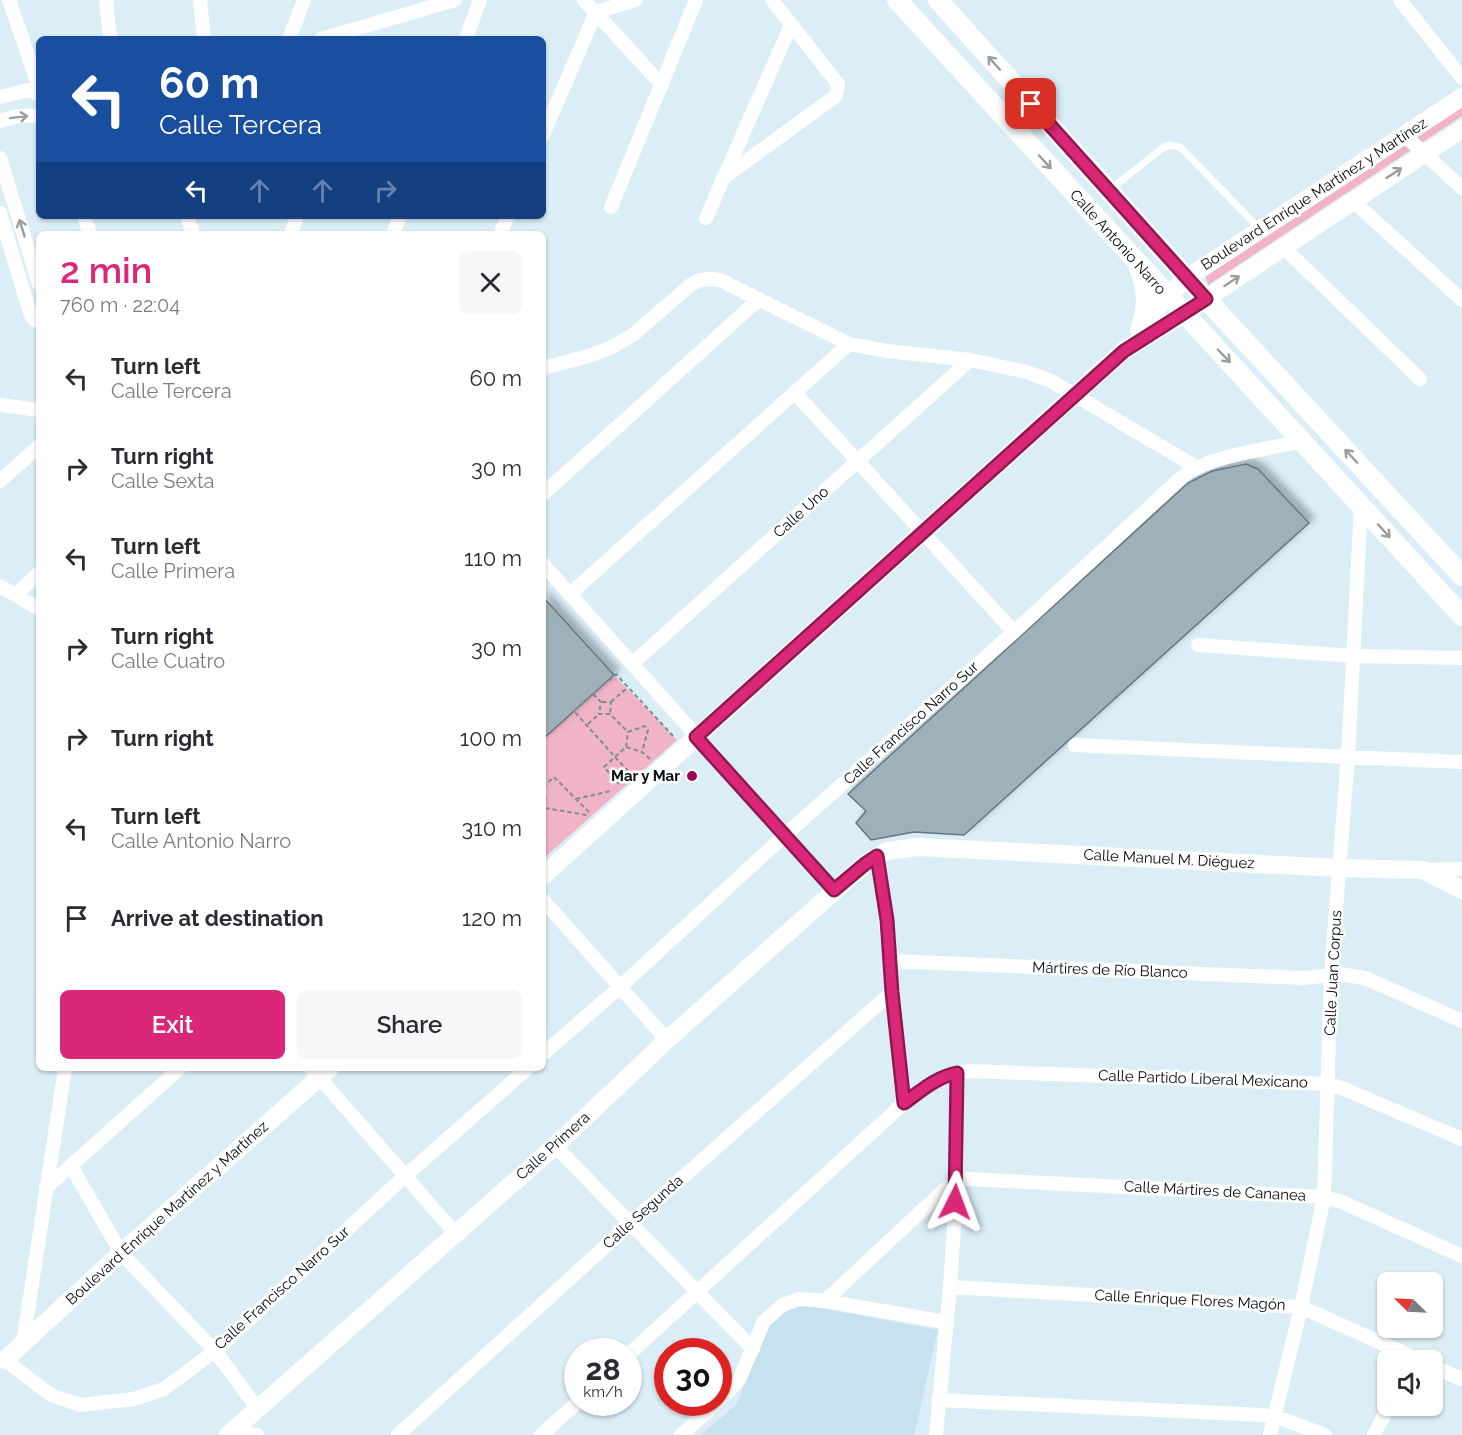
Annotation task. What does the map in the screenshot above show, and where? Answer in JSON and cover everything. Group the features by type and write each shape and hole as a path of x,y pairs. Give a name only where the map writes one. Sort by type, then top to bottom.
{"main road":[{"name":"Calle Antonio Narro","path":"897,0 1167,296 1304,441 1462,616"},
{"name":"Calle Antonio Narro","path":"938,0 1206,299 1462,576"},
{"path":"1137,263 1146,288 1147,301 1140,330"}],"street":[{"path":"9,0 36,78"},
{"path":"106,0 110,36"},
{"path":"200,0 204,36"},
{"path":"340,36 360,33 415,6 455,0"},
{"path":"467,36 480,0"},
{"path":"584,0 662,85"},
{"path":"546,128 596,12 636,0"},
{"path":"611,207 696,0"},
{"path":"723,178 836,96 838,90 838,84 772,0"},
{"path":"1400,0 1462,78"},
{"path":"290,36 303,1"},
{"path":"705,218 791,25"},
{"path":"0,97 28,90 36,94"},
{"name":"Boulevard Enrique Martínez y Martínez","path":"1124,351 1167,296 1187,278 1462,97"},
{"path":"0,121 12,117 36,116"},
{"name":"Boulevard Enrique Martínez y Martínez","path":"546,873 1124,351 1184,314 1462,129"},
{"path":"1404,135 1462,188"},
{"path":"0,158 2,176 11,194 36,274"},
{"path":"0,205 11,194"},
{"path":"1353,201 1462,300"},
{"path":"0,213 30,313 36,320"},
{"path":"1283,246 1420,379"},
{"path":"546,367 592,355 614,346 634,334 689,286 700,280 720,280 849,344 887,351 970,360 1027,372 1051,381 1196,467"},
{"path":"546,491 758,300"},
{"path":"570,594 796,394 849,344"},
{"name":"Calle Uno","path":"632,664 970,360"},
{"path":"796,394 1014,632"},
{"path":"0,405 36,410"},
{"name":"Calle Francisco Narro Sur","path":"546,1051 1014,632 1184,476 1196,467 1304,441"},
{"path":"0,481 36,449"},
{"name":"Calle Juan Corpus","path":"1270,1435 1301,1307 1324,1197 1331,974 1348,756 1361,505"},
{"path":"546,567 834,890"},
{"path":"16,594 36,576"},
{"path":"0,586 36,607"},
{"path":"1198,645 1353,656 1462,658"},
{"path":"1075,745 1462,762"},
{"name":"Calle Manuel M. Diéguez","path":"877,856 899,848 918,847 1340,868 1462,869"},
{"path":"877,856 887,920 904,1103"},
{"name":"Calle Primera","path":"230,1433 555,1146 834,890 877,856"},
{"path":"1423,870 1462,890"},
{"path":"546,903 667,1041"},
{"name":"Mártires de Río Blanco","path":"890,961 1305,978 1351,974 1365,978 1462,1022"},
{"name":"Calle Segunda","path":"398,1435 631,1223 892,992"},
{"path":"23,1343 65,1071"},
{"path":"46,1188 177,1071"},
{"path":"320,1071 404,1177 455,1233"},
{"name":"Boulevard Enrique Martínez y Martínez","path":"2,1363 320,1071"},
{"name":"Calle Francisco Narro Sur","path":"2,1363 51,1395 80,1405 134,1399 164,1389 215,1351 404,1177 525,1071"},
{"name":"Calle Partido Liberal Mexicano","path":"642,1342 904,1103 934,1081 947,1075 969,1071 1329,1084 1462,1139"},
{"path":"936,1435 957,1181 957,1073"},
{"path":"555,1146 753,1349"},
{"path":"70,1167 121,1253 215,1351 257,1408"},
{"name":"Calle Mártires de Cananea","path":"957,1181 968,1179 1324,1197 1342,1202 1462,1256"},
{"path":"825,1301 944,1190 957,1181"},
{"name":"Calle Enrique Flores Magón","path":"950,1287 1301,1307 1393,1350"},
{"path":"732,1387 739,1380 764,1322 772,1312 799,1299 825,1301 946,1322"},
{"path":"1443,1370 1461,1376"},
{"path":"938,1400 1274,1416 1325,1435"},
{"path":"542,1435 564,1415"},
{"path":"681,1435 702,1416"},
{"path":"1374,1435 1384,1416"},
{"path":"230,1433 257,1435"}],"lane":[{"path":"1109,190 1164,147 1180,147 1260,229"}],"path":[{"path":"635,778 574,711 616,674 677,740"},
{"path":"593,694 601,702 611,702 628,687"},
{"path":"587,725 599,714 601,702"},
{"path":"610,714 611,702"},
{"path":"599,714 610,714 628,732"},
{"path":"628,732 645,726 648,730 642,752"},
{"path":"623,788 604,767 626,747 628,732"},
{"path":"626,747 642,752 653,762"},
{"path":"546,785 554,777 592,816"},
{"path":"576,799 614,790"},
{"path":"546,808 592,816"},
{"path":"584,823 592,816"}],"shaded area":[{"path":"1462,105 1462,116 1208,285 1205,274"},
{"path":"614,675 677,740 546,856 546,736"},
{"path":"793,1303 938,1330 914,1435 701,1435 723,1416 732,1416 732,1408 737,1404 764,1330"}],"building":[{"path":"1246,464 1258,469 1309,523 964,835 914,832 871,840 856,823 866,811 848,794 1188,483 1212,471"},
{"path":"546,600 614,675 546,736"}],"place":[{"name":"Mar y Mar","path":"692,776"}],"route":[{"path":"955,1202 957,1073 934,1081 904,1103 887,920 877,856 834,890 696,737 1124,351 1206,299 1031,104"}]}
